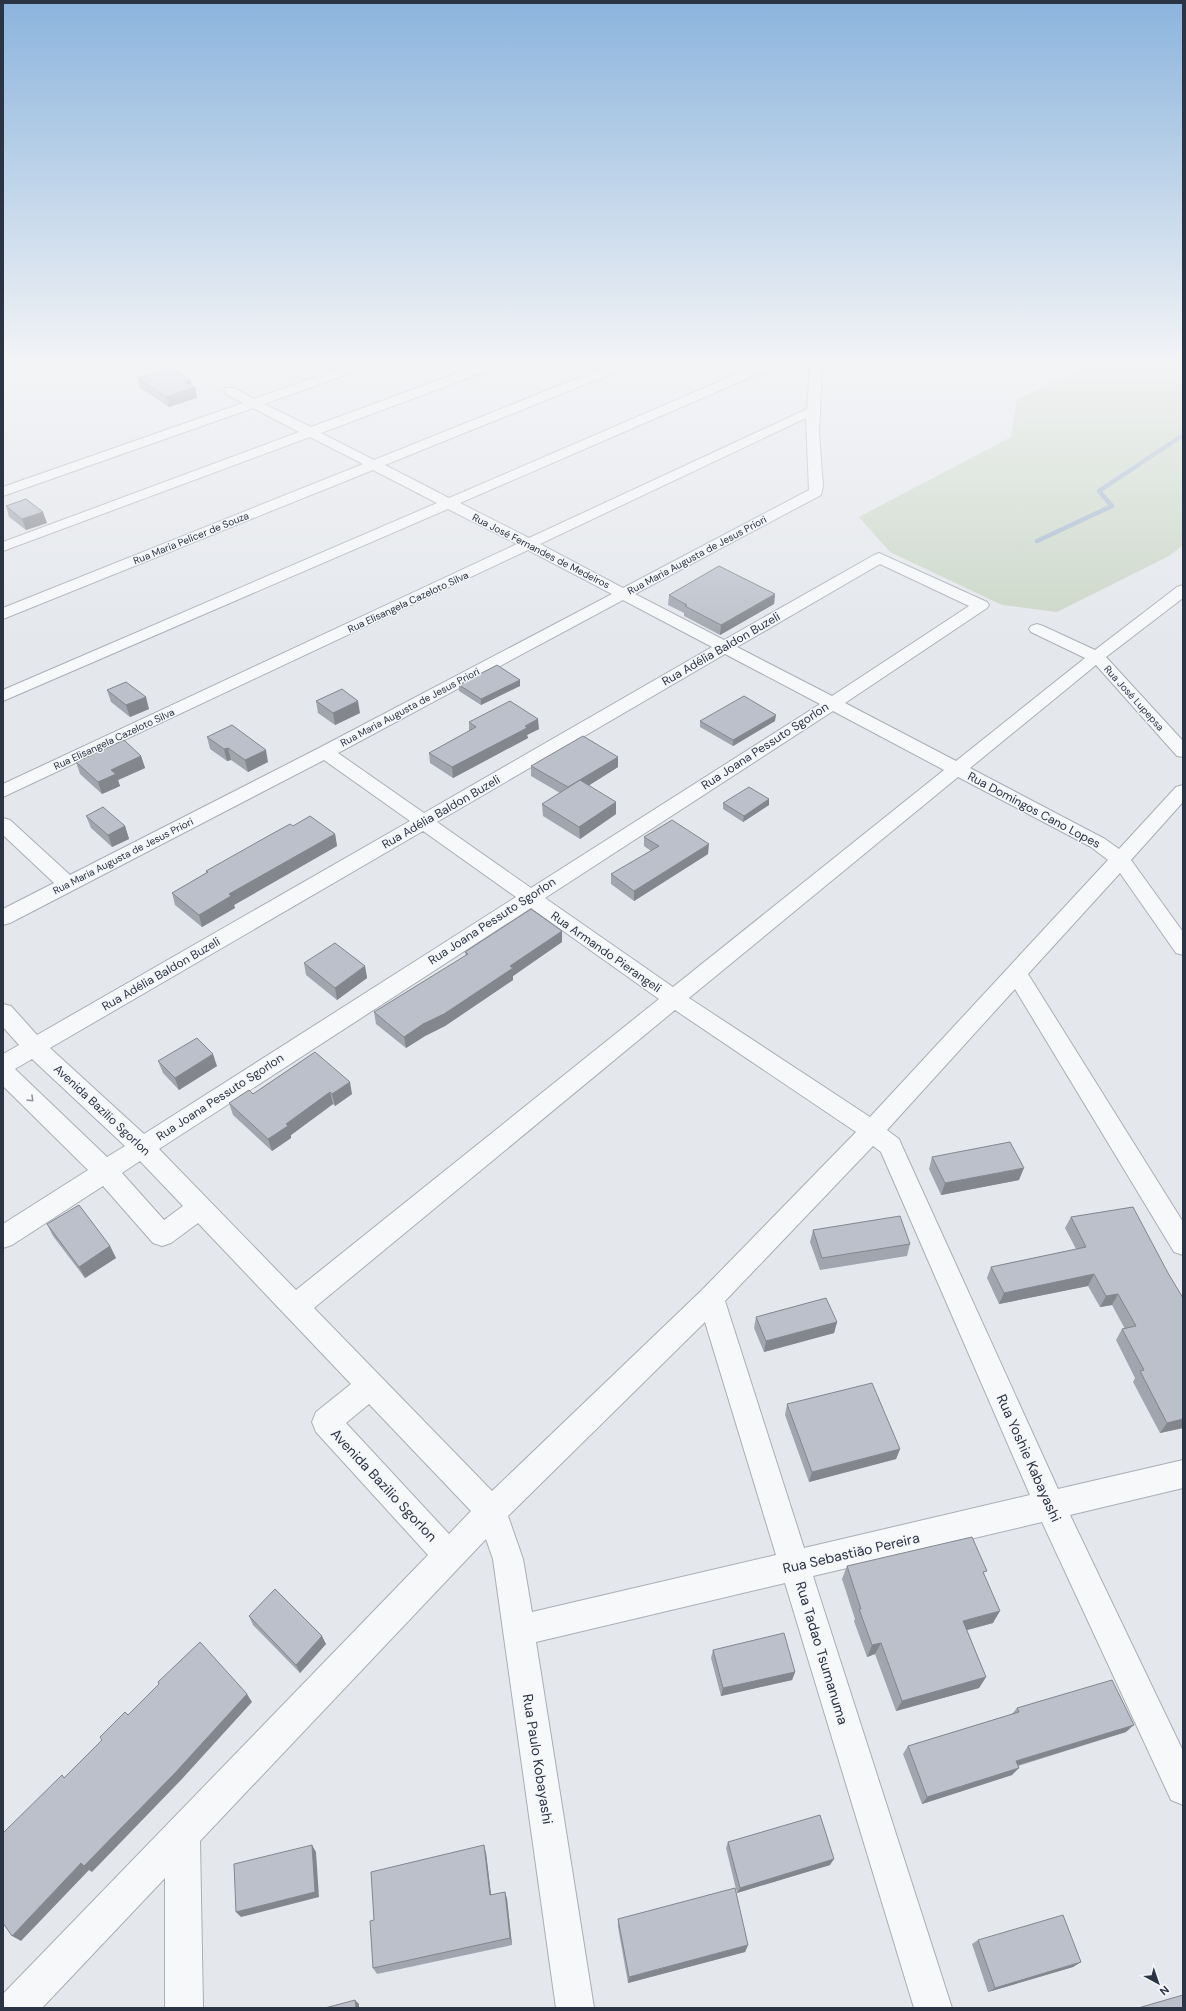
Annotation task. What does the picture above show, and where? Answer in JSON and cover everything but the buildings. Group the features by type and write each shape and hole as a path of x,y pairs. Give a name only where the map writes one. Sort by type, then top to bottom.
{"street":[{"path":"3,492 99,458"},
{"path":"3,547 240,458"},
{"name":"Rua José Fernandes de Medeiros","path":"359,458 530,544 957,769"},
{"name":"Rua Maria Pelicer de Souza","path":"3,614 391,458"},
{"path":"3,696 552,458"},
{"name":"Rua Elisangela Cazeloto Silva","path":"3,791 714,458"},
{"name":"Rua Maria Augusta de Jesus Priori","path":"3,918 325,752 816,492 817,482 814,458"},
{"name":"Rua Joana Pessuto Sgorlon","path":"3,1237 832,704 981,606 879,558"},
{"name":"Rua Adélia Baldon Buzeli","path":"3,1065 35,1048 879,558"},
{"path":"296,1306 1096,656 1183,590"},
{"name":"Rua José Lupepsa","path":"1037,629 1096,656 1108,667 1183,752"},
{"name":"Rua Armando Pierangeli","path":"325,752 529,898 674,999 872,1131"},
{"name":"Rua Domingos Cano Lopes","path":"957,769 1071,827 1098,843 1121,860 1183,948"},
{"path":"16,2008 491,1511 711,1298 872,1131 1183,791"},
{"path":"3,824 67,884"},
{"path":"1016,972 1183,1244"},
{"name":"Avenida Bazilio Sgorlon","path":"3,1012 35,1048 142,1147 491,1511"},
{"path":"3,1072 105,1171 162,1235 201,1208"},
{"name":"Rua Yoshie Kabayashi","path":"872,1131 890,1146 1050,1506 1183,1788"},
{"name":"Rua Tadao Tsumanuma","path":"711,1298 933,2008"},
{"name":"Avenida Bazilio Sgorlon","path":"371,1385 326,1422 449,1556"},
{"name":"Rua Sebastião Pereira","path":"518,1631 1183,1474"},
{"name":"Rua Paulo Kobayashi","path":"491,1511 508,1559 575,2008"},
{"path":"182,1835 184,2008"}],"green space":[{"path":"971,458 1183,458 1183,545 1169,556 1057,612 1002,605 890,552 859,517"}],"waterway":[{"path":"1037,541 1112,506 1099,491 1149,458"}]}
